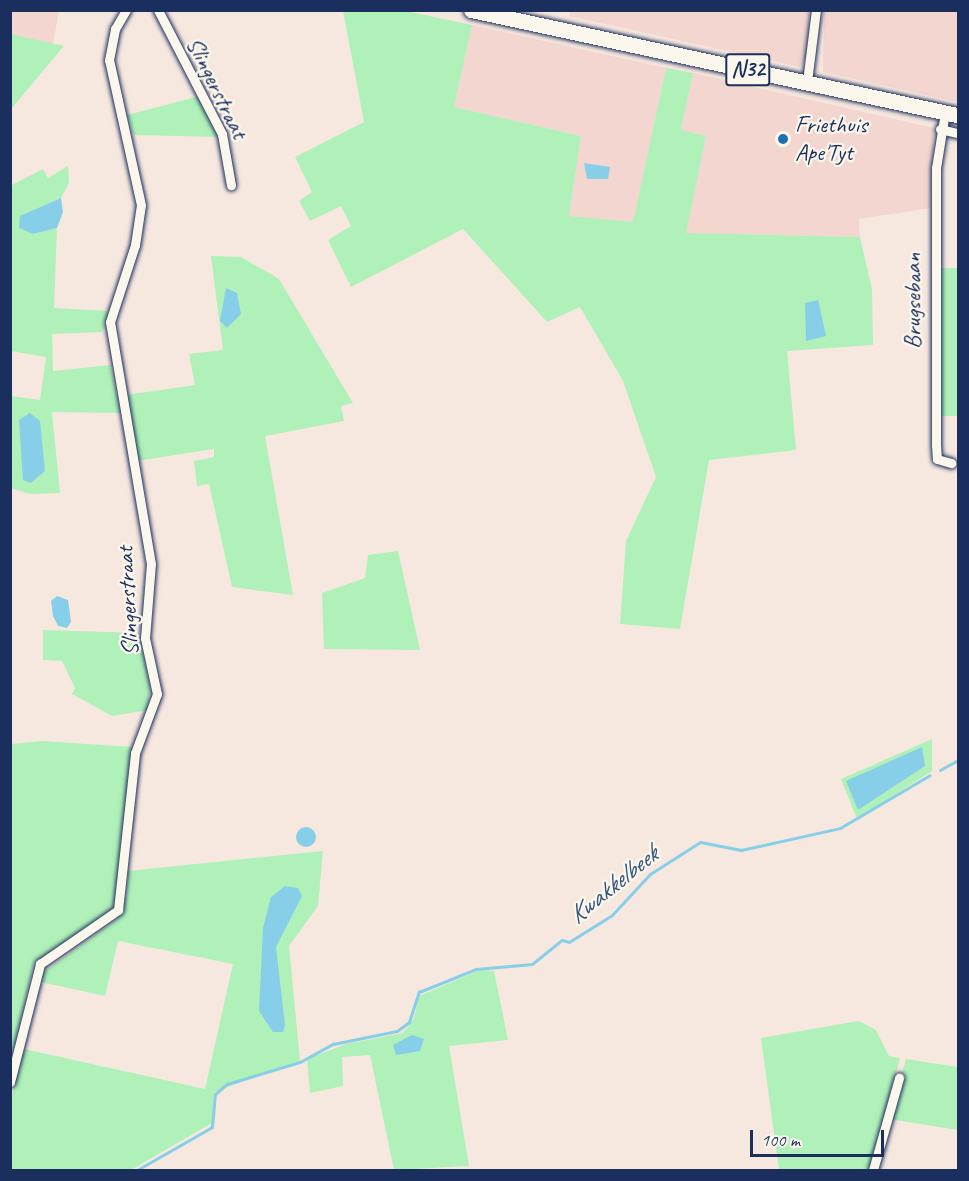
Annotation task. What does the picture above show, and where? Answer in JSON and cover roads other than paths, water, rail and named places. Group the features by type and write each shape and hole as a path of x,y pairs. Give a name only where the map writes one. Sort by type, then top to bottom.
{"main road":[{"name":"N32","path":"471,10 807,82"},
{"name":"Brugsebaan","path":"807,82 952,114"}],"street":[{"name":"Slingerstraat","path":"10,1082 40,964 118,910 135,753 157,694 145,638 151,564 110,322 135,245 141,205 109,60 115,30 126,10"},
{"name":"Slingerstraat","path":"158,10 222,134 231,185"},
{"path":"807,82 816,10"},
{"name":"Brugsebaan","path":"951,463 937,459 936,445 940,129 952,114"},
{"path":"940,129 958,133"},
{"path":"873,1170 899,1077"}],"water":[{"path":"584,163 610,167 608,179 587,179"},
{"path":"61,198 63,212 57,228 33,234 19,228 20,216"},
{"path":"226,288 237,293 241,314 227,328 220,321"},
{"path":"818,300 826,336 806,341 805,303"},
{"path":"30,413 40,421 45,471 31,483 23,480 19,420"},
{"path":"57,596 68,600 71,622 67,628 58,626 53,616 51,601"},
{"path":"922,747 925,766 858,810 846,781"},
{"path":"306,827 313,830 316,837 313,844 306,847 299,844 296,837 299,830"},
{"path":"285,886 298,888 302,896 276,947 285,1025 283,1032 273,1032 259,1011 263,928 271,897"},
{"path":"412,1035 424,1039 420,1051 396,1055 393,1045"}],"waterway":[{"name":"Kwakkelbeek","path":"940,770 958,760"},
{"name":"Kwakkelbeek","path":"137,1170 212,1127 215,1094 227,1084 300,1062 333,1044 397,1031 409,1022 419,992 476,969 532,964 562,940 569,942 612,915 650,874 700,842 741,850 840,828 930,775"}],"place":[{"name":"Friethuis Ape'Tyt","path":"783,139"}]}
